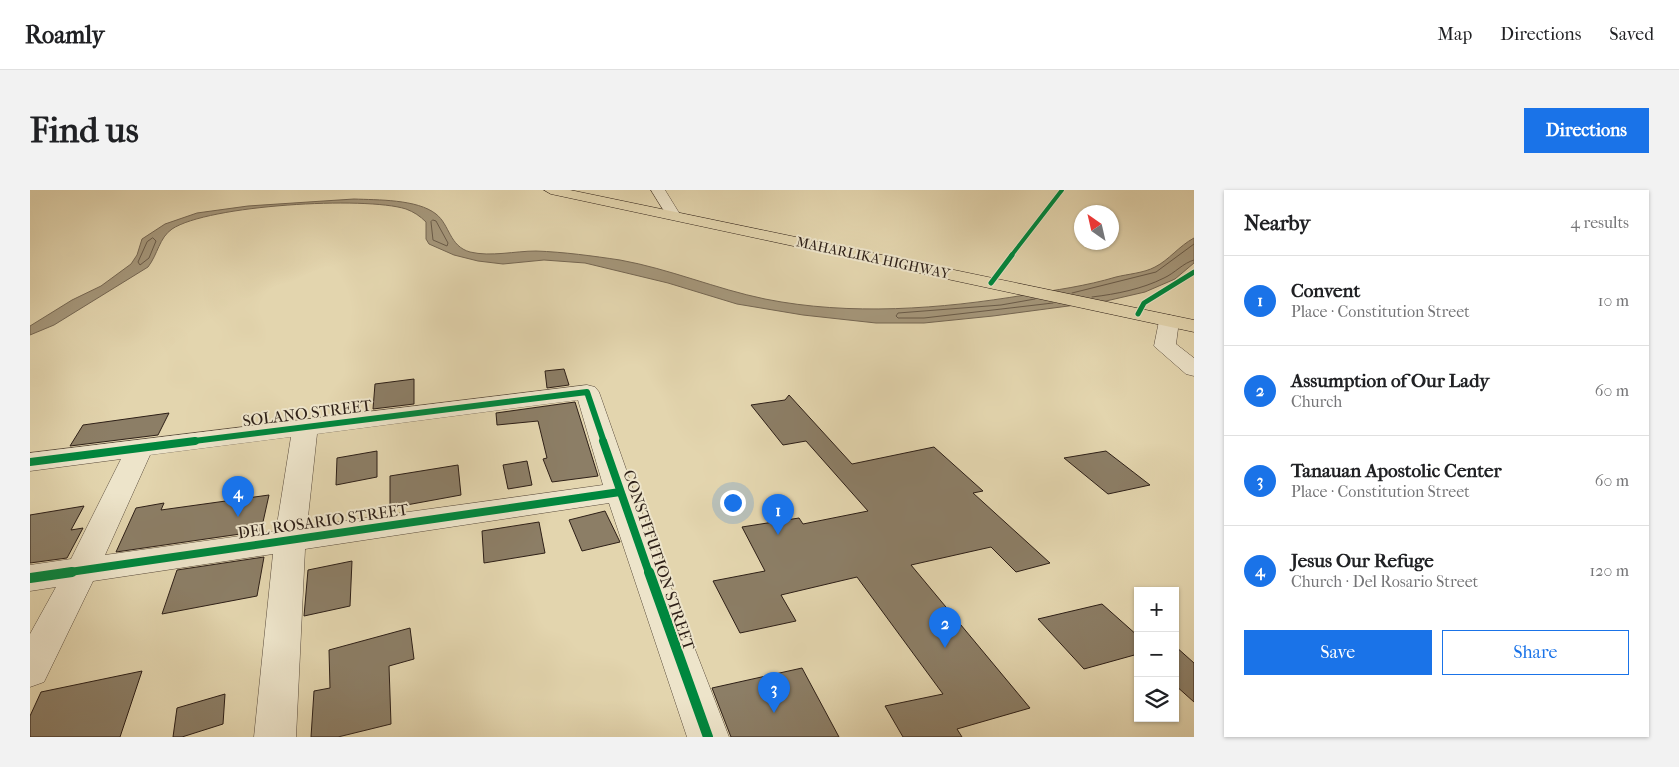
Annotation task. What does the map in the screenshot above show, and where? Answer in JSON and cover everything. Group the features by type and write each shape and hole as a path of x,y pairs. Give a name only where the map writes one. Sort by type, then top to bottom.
{"highway":[{"name":"MAHARLIKA HIGHWAY","path":"552,190 1194,326"}],"street":[{"path":"658,190 674,216"},
{"path":"1169,321 1165,346 1194,369"},
{"name":"SOLANO STREET","path":"30,462 587,392"},
{"name":"CONSTITUTION STREET","path":"587,392 620,492 708,737"},
{"path":"275,737 290,540 306,427"},
{"path":"30,670 82,570 140,448"},
{"name":"DEL ROSARIO STREET","path":"30,578 620,492"}],"water":[{"path":"354,199 397,201 428,209 441,219 458,245 470,252 486,254 528,251 547,252 620,260 657,268 765,299 830,308 895,309 928,307 993,300 1071,288 1151,269 1165,261 1194,238 1194,263 1175,279 1145,292 1106,301 924,323 876,323 803,315 737,304 668,283 585,263 544,260 503,264 478,261 454,255 429,244 426,239 426,222 417,214 406,209 386,205 357,203 287,205 218,214 191,221 172,229 164,237 148,267 54,325 30,335 30,326 72,300 101,286 131,264 137,255 142,239 165,224 197,213 248,206"}],"building":[{"path":"564,369 569,385 547,388 545,371"},
{"path":"414,379 414,404 373,409 375,384"},
{"path":"789,395 852,464 934,447 983,491 973,493 1050,563 1016,572 991,547 911,565 1030,708 957,729 962,737 903,737 885,706 943,694 857,577 781,595 796,621 740,633 713,581 765,571 742,527 799,518 803,524 868,511 806,441 783,445 751,405 785,400"},
{"path":"575,402 598,476 552,482 543,459 547,458 538,421 497,425 496,413"},
{"path":"169,413 158,435 70,446 83,425"},
{"path":"377,451 377,477 336,485 337,458"},
{"path":"1106,451 1150,485 1108,494 1064,458"},
{"path":"527,461 532,485 508,489 503,465"},
{"path":"458,465 461,495 390,508 390,476"},
{"path":"269,495 261,531 116,552 136,508 164,503 161,510"},
{"path":"84,506 71,530 83,528 67,558 30,563 30,515"},
{"path":"605,511 620,542 582,551 569,520"},
{"path":"539,522 545,553 484,563 482,531"},
{"path":"264,557 257,596 162,614 177,570"},
{"path":"352,561 350,606 304,616 308,570"},
{"path":"1102,604 1134,632 1134,655 1084,669 1038,619"},
{"path":"410,628 414,659 389,666 391,724 338,737 311,737 314,691 330,688 329,650"},
{"path":"1179,650 1194,663 1194,702 1179,689"},
{"path":"802,668 839,737 731,737 712,688"},
{"path":"142,671 120,737 30,737 30,716 41,692"},
{"path":"225,694 223,724 182,737 173,737 177,708"}],"cycle path":[{"path":"991,283 1062,190"},
{"path":"1138,314 1144,303 1194,272"},
{"path":"30,462 587,392 620,492 708,737"},
{"path":"30,578 620,492"}],"place":[{"name":"Jesus Our Refuge","path":"238,517"},
{"name":"Convent","path":"778,535"},
{"name":"Assumption of Our Lady","path":"945,648"},
{"name":"Tanauan Apostolic Center","path":"774,713"}]}
